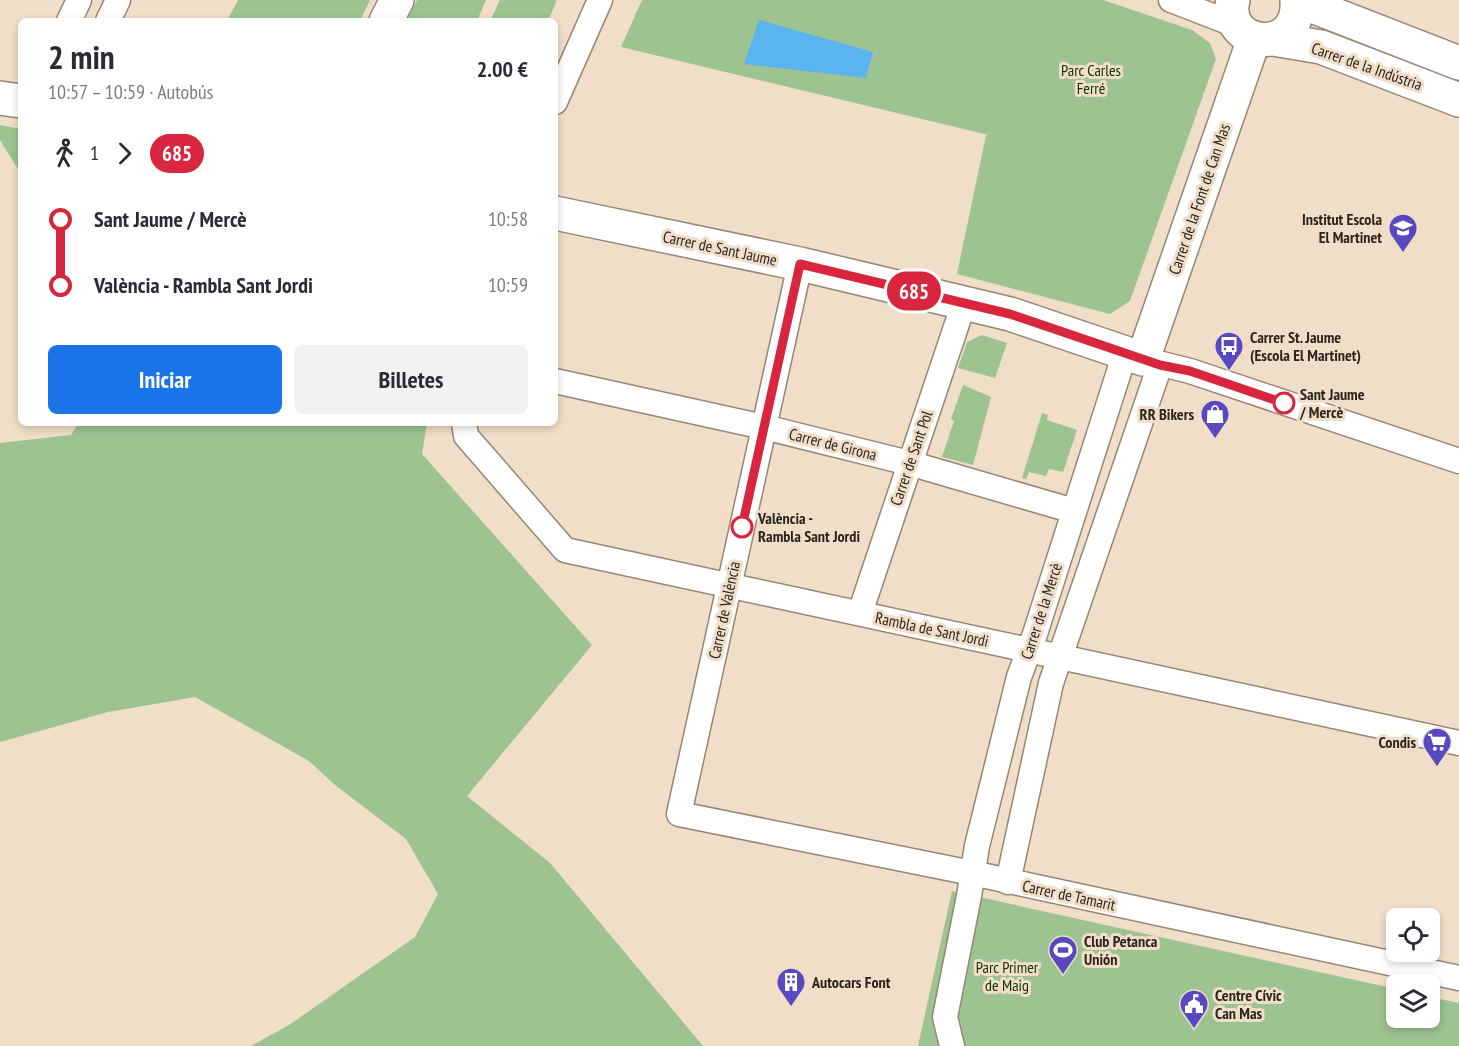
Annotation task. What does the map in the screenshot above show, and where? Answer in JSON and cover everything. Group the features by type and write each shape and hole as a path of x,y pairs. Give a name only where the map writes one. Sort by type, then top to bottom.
{"street":[{"path":"70,18 79,0"},
{"path":"109,18 118,0"},
{"path":"388,18 397,0"},
{"path":"558,95 600,0"},
{"name":"Carrer de la Indústria","path":"1171,0 1321,47 1459,100"},
{"path":"1249,26 1284,34 1292,26 1297,10 1297,0 1459,63"},
{"name":"Carrer de la Font de Can Mas","path":"1143,359 1249,26"},
{"name":"Carrer de Sant Jaume","path":"558,214 800,264 1010,314 1143,359 1190,371 1459,461"},
{"name":"Carrer de València","path":"679,814 800,264"},
{"name":"Carrer de Sant Pol","path":"860,614 964,303"},
{"name":"Carrer de Sant Jaume","path":"1143,359 1187,381 1459,473"},
{"name":"Carrer de la Mercè","path":"952,1046 945,1017 976,846 1019,677 1030,650 1074,511 1143,359"},
{"name":"Carrer de la Mercè","path":"1008,882 1051,683 1143,359"},
{"name":"Carrer de Girona","path":"558,382 764,427 909,464 1074,511"},
{"name":"Rambla de Sant Jordi","path":"464,426 466,436 566,550 1459,742"},
{"name":"Carrer de Tamarit","path":"679,814 972,873 1459,978"}],"green space":[{"path":"238,0 370,0 361,18 229,18"},
{"path":"417,0 486,0 478,18 408,18"},
{"path":"500,0 557,0 549,18 491,18"},
{"name":"Parc Carles Ferré","path":"642,0 1103,0 1192,30 1210,43 1216,59 1130,301 1110,314 957,274 986,135 989,135 621,47"},
{"path":"0,125 18,128 18,169 0,140"},
{"path":"982,335 1007,343 995,378 958,368 967,342"},
{"path":"963,385 991,397 973,465 942,457 954,421 951,419"},
{"path":"1042,413 1048,415 1047,420 1077,430 1063,472 1049,469 1046,476 1029,472 1026,479 1022,478"},
{"path":"77,426 427,426 422,454 592,645 467,796 550,863 703,1046 251,1046 289,1025 415,937 438,894 406,839 335,785 309,761 195,697 108,712 0,742 0,443 71,435"},
{"name":"Parc Primer de Maig","path":"952,891 1386,987 1386,1028 1440,1028 1440,999 1459,1003 1459,1046 918,1046"}],"water":[{"path":"759,20 873,52 866,78 744,64"}],"bus line":[{"name":"685","path":"742,527 800,264 1010,314 1160,365 1190,371 1284,403"}],"place":[{"name":"Institut Escola El Martinet","path":"1403,254"},
{"name":"Carrer St. Jaume (Escola El Martinet)","path":"1229,372"},
{"name":"Sant Jaume / Mercè","path":"1284,403"},
{"name":"RR Bikers","path":"1215,440"},
{"name":"València - Rambla Sant Jordi","path":"742,527"},
{"name":"Condis","path":"1437,768"},
{"name":"Club Petanca Unión","path":"1063,976"},
{"name":"Autocars Font","path":"791,1008"},
{"name":"Centre Cívic Can Mas","path":"1194,1030"}]}
